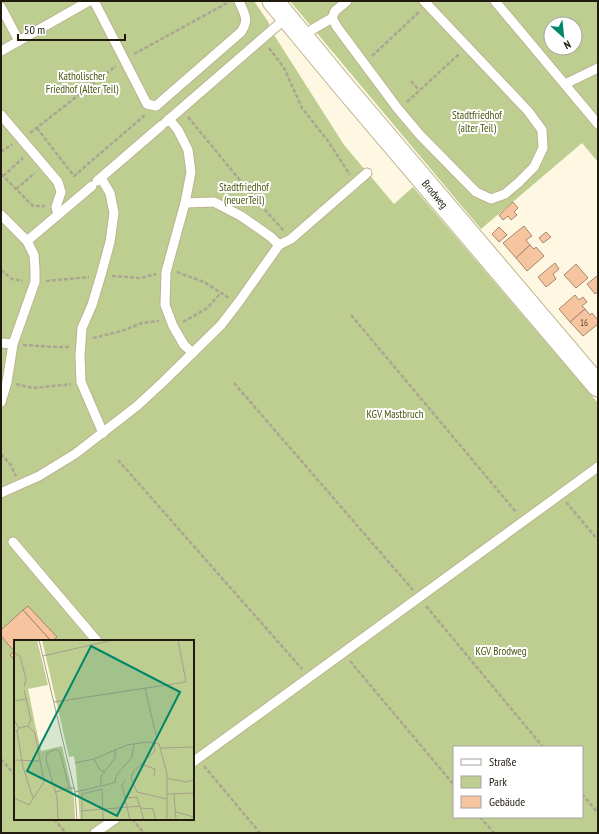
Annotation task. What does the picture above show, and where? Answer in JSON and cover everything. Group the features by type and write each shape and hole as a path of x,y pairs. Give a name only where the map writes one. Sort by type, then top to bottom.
{"street":[{"name":"Brodweg","path":"273,1 302,38 598,386"}],"lane":[{"path":"1,51 89,1"},
{"path":"94,1 147,104 156,106 241,32 246,24 246,18 239,1"},
{"path":"302,38 313,29 332,18 335,11 347,1"},
{"path":"495,1 598,124"},
{"path":"332,18 337,27 398,109 420,136 476,192 490,199 505,194 534,167 543,148 542,130 528,111 426,3"},
{"path":"1,7 19,41"},
{"path":"27,241 57,211 97,182 286,18"},
{"path":"565,84 598,68"},
{"path":"1,115 4,125 22,139 58,182 61,192 57,211"},
{"path":"165,122 178,130 188,150 191,172 185,203 166,272 165,305 172,323 184,345 193,353"},
{"path":"2,492 40,476 75,454 136,406 221,325 279,245 291,239 367,173"},
{"path":"97,182 110,193 114,213 110,242 101,275 92,305 82,328 80,356 81,382 103,433"},
{"path":"185,203 214,202 242,216 271,237 279,245"},
{"path":"1,215 27,241 34,255 35,270 35,282 13,344 7,382 1,402"},
{"path":"1,342 13,344"},
{"path":"195,758 343,653 598,467"},
{"path":"13,542 96,640"},
{"path":"96,833 114,820"}],"path":[{"path":"22,139 124,60 230,1"},
{"path":"364,63 426,3"},
{"path":"263,38 267,46 284,68 302,108 328,141 356,183"},
{"path":"398,109 467,46"},
{"path":"411,81 419,90"},
{"path":"37,128 74,176 145,114 147,104"},
{"path":"181,108 257,201 291,239"},
{"path":"31,150 2,175 33,206 57,211"},
{"path":"16,189 44,165"},
{"path":"1,270 12,280 35,282 101,275 141,278 166,272 180,273 204,282 238,303"},
{"path":"13,344 57,348 122,332 142,323 172,323 206,309 221,293"},
{"path":"351,315 524,521"},
{"path":"7,382 33,388 70,384"},
{"path":"234,383 419,597 542,746"},
{"path":"1,454 10,464 21,485"},
{"path":"118,460 309,677"},
{"path":"559,495 598,540"},
{"path":"343,653 453,784"},
{"path":"195,758 260,833"},
{"path":"1,759 14,774"},
{"path":"583,795 598,813"},
{"path":"481,818 494,833"},
{"path":"55,820 66,833"},
{"path":"133,820 144,833"}],"green space":[{"path":"1,1 254,1 344,145 394,204 413,187 598,403 598,833 1,833"},
{"name":"Stadtfriedhof (alter Teil)","path":"290,1 598,1 598,162 582,143 481,229"}],"building":[{"path":"513,202 518,208 514,212 517,215 511,220 508,216 503,220 499,215"},
{"path":"524,226 532,236 526,240 530,245 516,258 503,243"},
{"path":"499,227 507,235 499,242 492,234"},
{"path":"546,232 551,237 543,243 539,238"},
{"path":"530,245 534,249 536,247 544,256 527,271 516,258"},
{"path":"555,263 559,269 553,274 556,279 546,287 538,277"},
{"path":"576,264 588,278 576,288 564,275"},
{"path":"597,276 598,292 595,294 587,284"},
{"path":"575,295 579,300 583,297 587,302 582,306 585,309 570,322 559,309"},
{"path":"585,309 590,315 592,313 598,320 598,324 583,336 570,322"},
{"path":"28,606 57,637 53,640 50,640 23,610"},
{"path":"23,610 50,640 14,640 14,651 1,636 1,630"},
{"path":"14,651 14,660 10,655"}],"park label":[{"name":"Katholischer Friedhof (Alter Teil)","path":"82,82"},
{"name":"Stadtfriedhof (neuerTeil)","path":"244,193"},
{"name":"KGV Mastbruch","path":"395,414"},
{"name":"KGV Brodweg","path":"501,651"}]}
